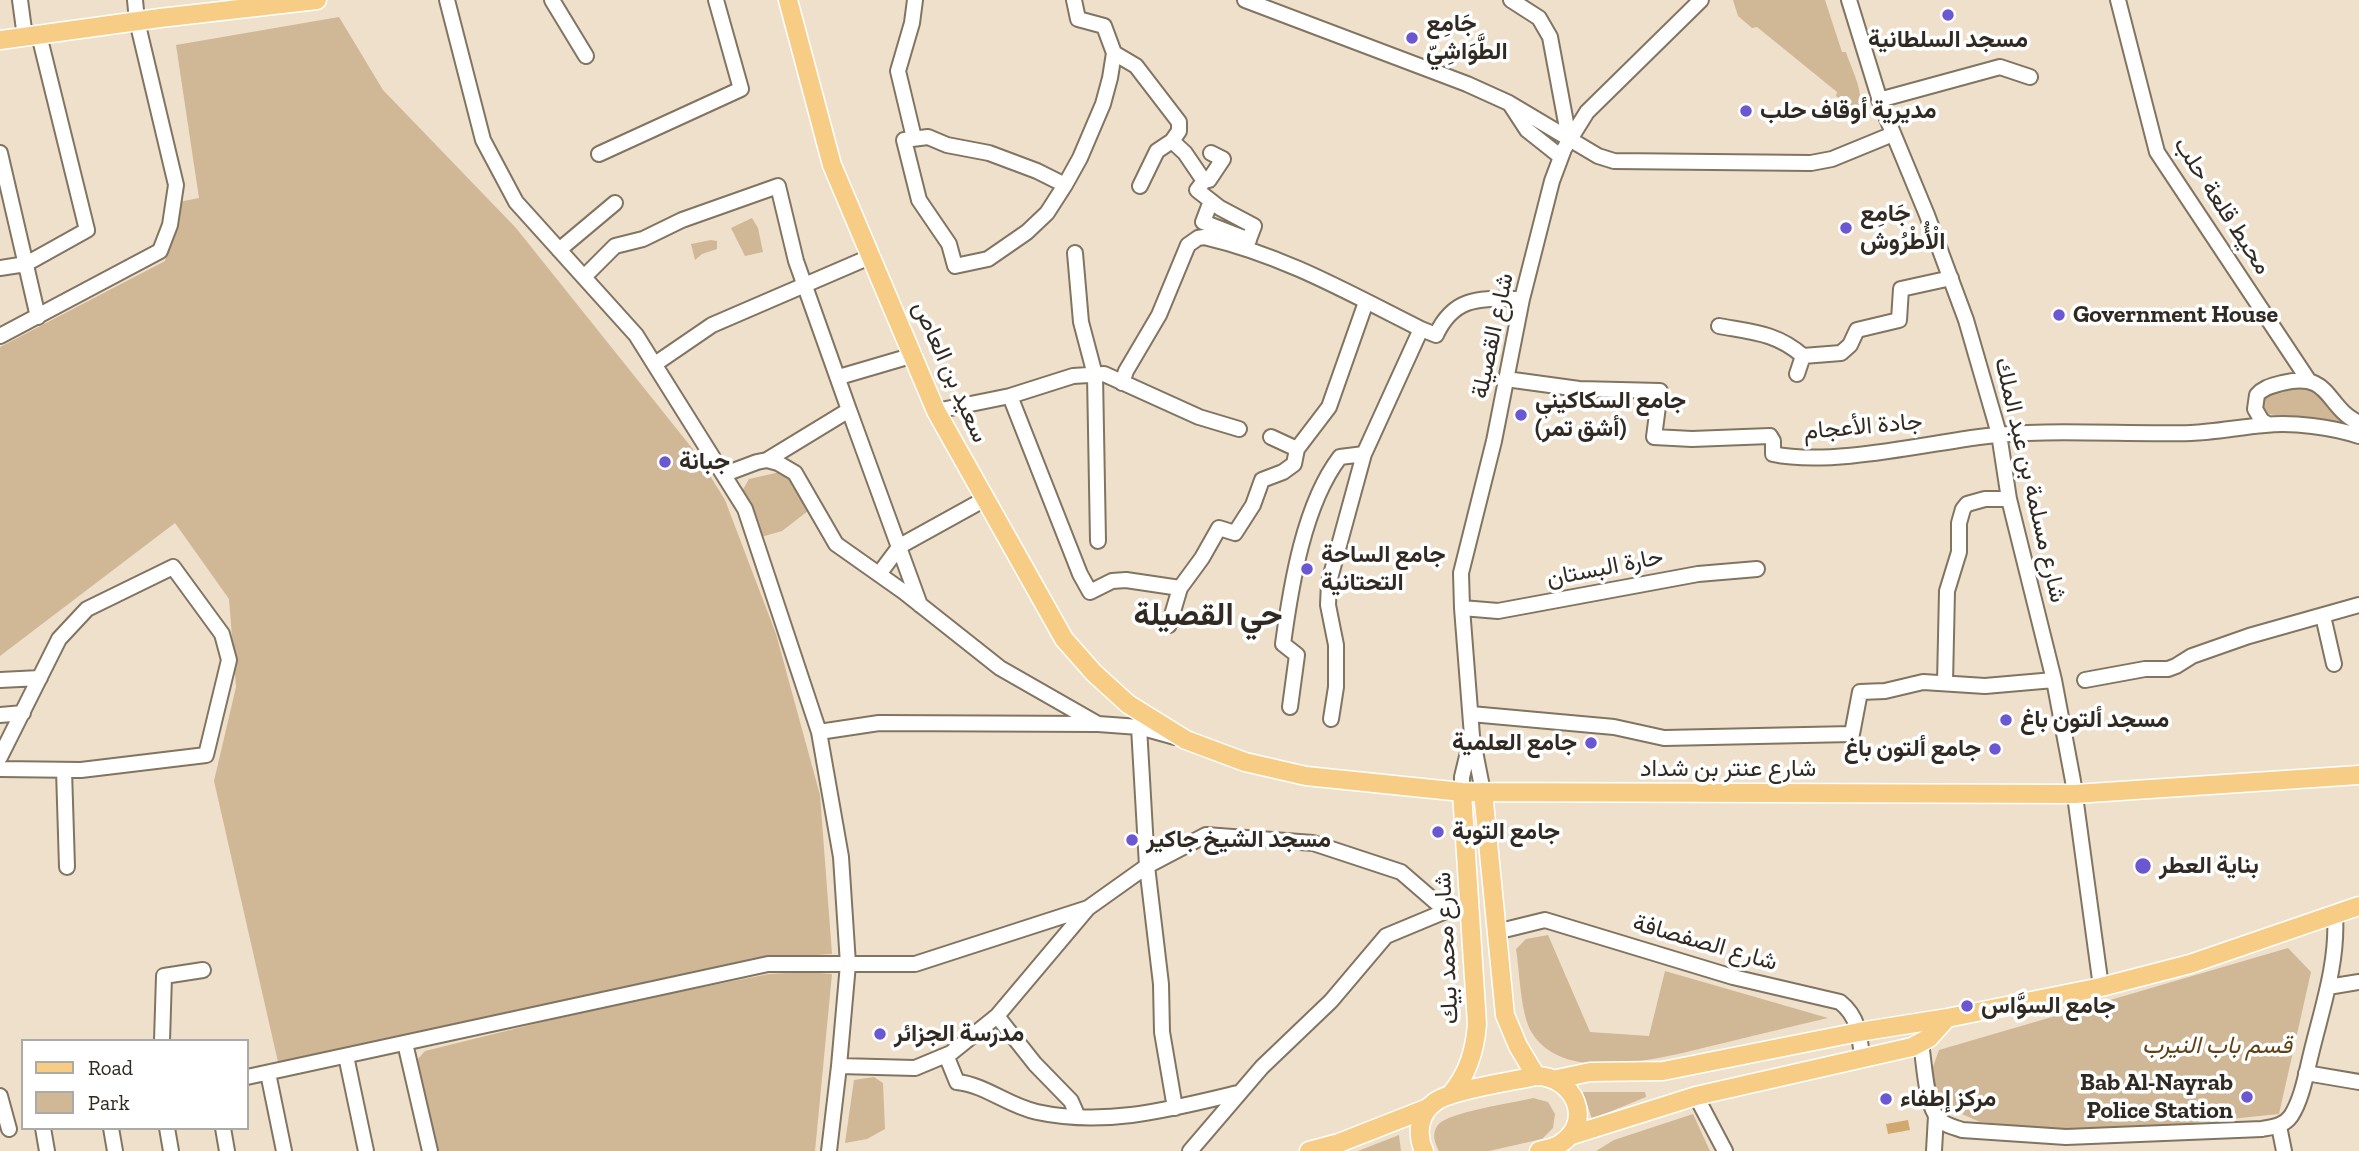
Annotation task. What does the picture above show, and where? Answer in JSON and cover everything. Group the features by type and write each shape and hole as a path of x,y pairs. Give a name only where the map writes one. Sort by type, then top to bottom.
{"main road":[{"path":"0,40 317,0"},
{"name":"سعيد بن العاص","path":"788,0 832,165 936,411 1064,639 1128,704 1186,740"},
{"name":"شارع عنتر بن شداد","path":"1186,740 1245,762 1307,776 1462,792 2074,794 2359,775"},
{"name":"شارع محمد بيك","path":"1450,1095 1461,1083 1468,1069 1477,1024 1462,792"},
{"name":"شارع محمد بيك","path":"1483,792 1505,1014 1518,1046 1536,1076"},
{"path":"1309,1151 1339,1143 1428,1108 1442,1097 1450,1095 1536,1076 1557,1079 1590,1072 1663,1071 2101,988 2190,964 2359,906"},
{"path":"1569,1136 1696,1096 1921,1043 1936,1033 1947,1018"},
{"path":"1545,1150 1560,1144 1574,1128 1577,1110 1571,1092 1557,1079"},
{"path":"1424,1151 1419,1135 1420,1125 1428,1108"}],"street":[{"path":"0,268 26,264 87,230 20,0"},
{"path":"0,336 160,251 170,225 176,185 137,21 135,0"},
{"path":"447,0 483,140 516,202 636,335 746,509 819,732 841,857 848,964 829,1151"},
{"path":"552,0 586,56"},
{"path":"599,154 741,89 716,0"},
{"path":"914,138 898,71 912,23 915,0"},
{"path":"1065,185 989,153 947,145 928,137 904,140 919,200 949,244 955,266 988,259 1027,232 1047,213 1065,185 1080,158 1103,104 1114,53 1104,26 1079,19 1074,0"},
{"path":"1245,0 1466,84 1509,103 1598,156 1614,161 1811,163 1832,159 1893,134"},
{"name":"شارع القصيلة","path":"1483,792 1472,736 1461,573 1494,441 1522,299 1552,181 1570,139 1595,103 1702,0"},
{"name":"شارع مسلمة بن عبد الملك","path":"1849,0 1880,100 1966,320 1999,434 2009,499 2054,680 2074,794 2101,988"},
{"name":"محيط قلعة حلب","path":"2118,0 2157,152 2309,380 2324,388 2355,428"},
{"path":"1519,3 1539,18 1550,37 1570,139"},
{"path":"1114,53 1136,66 1179,122 1180,131 1172,141 1157,151 1140,186"},
{"path":"1880,100 2000,67 2030,77"},
{"path":"1509,103 1527,130 1561,157"},
{"path":"1172,141 1185,153 1204,181"},
{"path":"0,153 38,317"},
{"path":"1211,153 1223,159 1215,173 1197,190 1254,226 1248,244"},
{"path":"584,277 615,246 643,239 682,220 778,186 796,261 920,605"},
{"path":"1211,201 1203,222 1436,335 1444,319 1473,299 1522,299"},
{"path":"559,250 615,204"},
{"path":"1122,383 1126,371 1159,315 1188,245 1204,237 1248,244"},
{"path":"1076,253 1081,322 1095,375 1098,541"},
{"path":"655,364 712,325 872,256"},
{"path":"1719,326 1774,336 1791,345 1803,356 1841,353 1850,345 1857,330 1899,320 1902,289 1951,278"},
{"path":"1170,625 1180,588 1219,528 1235,533 1253,505 1262,480 1283,472 1294,464 1297,449 1329,407 1366,302"},
{"path":"1331,719 1336,687 1336,645 1328,605 1329,582 1364,454 1421,329"},
{"path":"839,377 914,355"},
{"path":"1797,374 1803,356"},
{"path":"936,411 1010,396 1073,376 1110,375 1122,383 1199,417 1239,429"},
{"name":"جادة الأعجام","path":"1506,379 1580,389 1660,391 1654,437 1692,439 1770,436 1773,441 1773,454 1782,456 1854,454 1999,434"},
{"path":"2268,424 2262,421 2255,409 2258,395 2263,389 2291,381 2309,380"},
{"path":"1010,396 1080,574 1090,592 1112,581 1126,580 1180,588"},
{"path":"725,474 767,460 849,410"},
{"path":"1999,434 2194,433 2268,424 2355,428"},
{"path":"1271,438 1297,449"},
{"path":"1290,707 1297,655 1283,644 1293,572 1324,477 1340,457 1364,454"},
{"path":"767,460 795,473 836,544 1000,668 1098,724"},
{"path":"878,574 900,546 985,499"},
{"path":"1945,682 1947,591 1959,552 1959,523 1963,509 1967,504 1985,499 2009,499"},
{"path":"0,757 60,639 87,609 173,567 222,635 229,660 206,755 81,770 0,769"},
{"name":"حارة البستان","path":"1462,608 1499,611 1698,574 1757,569"},
{"path":"2085,680 2145,669 2168,669 2192,656 2249,636 2359,605"},
{"path":"2323,617 2334,664"},
{"path":"0,680 40,678"},
{"path":"1471,714 1614,727 1664,738 1852,734 1860,692 1885,691 1923,682 1985,686 2054,680"},
{"path":"0,715 23,713"},
{"path":"819,732 879,723 1098,724 1139,727 1186,740"},
{"path":"1139,727 1147,866 1161,984 1162,1032 1175,1108"},
{"name":"شارع القصيلة","path":"1462,792 1462,778 1472,736"},
{"path":"64,770 67,867"},
{"path":"839,1066 915,1068 946,1055 998,1016 1088,908 1147,866 1206,835 1313,843 1401,872 1446,911"},
{"path":"248,1077 768,964 915,964 1088,908"},
{"path":"1189,1151 1262,1068 1331,1001 1386,936 1446,911 1471,908"},
{"path":"1936,1116 1948,1125 1962,1130 2066,1137 2262,1129 2279,1126 2289,1119 2296,1106 2306,1073 2328,987 2336,937 2335,915"},
{"name":"شارع الصفصافة","path":"1496,933 1545,920 1733,977 1840,1002 1849,1009 1859,1032 1862,1059"},
{"path":"162,1039 164,976 203,970"},
{"path":"2328,987 2359,982"},
{"path":"998,1016 1035,1064 1071,1101 1077,1117"},
{"path":"405,1043 430,1151"},
{"path":"1921,1043 1931,1104 1936,1116 1934,1151"},
{"path":"946,1055 957,1082 972,1083 1034,1112 1111,1118 1153,1113 1240,1092"},
{"path":"346,1056 366,1151"},
{"path":"268,1073 284,1151"},
{"path":"2306,1073 2359,1082"},
{"path":"0,1096 11,1129"},
{"path":"1696,1096 1725,1151"},
{"path":"2279,1126 2284,1151"},
{"path":"43,1130 47,1151"},
{"path":"111,1130 115,1151"},
{"path":"167,1130 171,1151"},
{"path":"223,1130 227,1151"}],"green space":[{"path":"1733,0 1825,0 1842,52 1846,52 1856,78 1860,104 1856,107 1847,104 1836,96 1837,92 1757,27 1752,28 1738,16"},
{"path":"339,17 383,90 516,228 696,453 725,500 776,634 820,795 832,954 787,957 718,969 278,1062 214,781 236,687 229,599 175,523 0,656 0,347 165,261 179,202 199,198 176,45"},
{"path":"752,218 758,228 763,252 745,256 731,228"},
{"path":"717,241 717,249 702,254 695,260 691,244"},
{"path":"2299,385 2313,387 2340,416 2340,423 2335,425 2321,419 2266,414 2263,411 2262,398 2265,394"},
{"path":"780,472 793,478 808,511 782,531 761,537 741,493 749,479"},
{"path":"1548,935 1590,1032 1649,1036 1665,971 1828,1018 1651,1059 1595,1064 1570,1060 1548,1050 1532,1033 1523,1004 1516,949 1526,939"},
{"name":"قسم باب النيرب","path":"2288,948 2311,972 2279,1114 2095,1133 1980,1122 1939,1104 1930,1075 1939,1050"},
{"path":"769,974 832,974 815,1151 434,1151 416,1061 425,1051 607,1006"},
{"path":"874,1077 883,1083 885,1129 867,1139 845,1143 854,1080"},
{"path":"1583,1092 1645,1092 1646,1097 1592,1119"},
{"path":"1533,1098 1548,1102 1555,1114 1553,1128 1542,1139 1489,1151 1439,1151 1434,1135 1438,1125 1444,1120 1467,1112"},
{"path":"1693,1114 1710,1151 1596,1151 1614,1140"},
{"path":"1399,1135 1401,1151 1358,1151"}],"shaded area":[{"path":"1908,1120 1910,1130 1888,1134 1886,1124"}],"place":[{"name":"مسجد السلطانية","path":"1948,15"},
{"name":"جَامِع الطَّوَاشِيّ","path":"1412,38"},
{"name":"مديرية أوقاف حلب","path":"1746,111"},
{"name":"جَامِع الْأُطْرُوش","path":"1846,228"},
{"name":"Government House","path":"2059,315"},
{"name":"جامع السكاكيني (أشق تمر)","path":"1521,415"},
{"name":"جبانة","path":"665,462"},
{"name":"جامع الساحة التحتانية","path":"1307,569"},
{"name":"مسجد ألتون باغ","path":"2006,720"},
{"name":"جامع العلمية","path":"1591,743"},
{"name":"جامع ألتون باغ","path":"1995,749"},
{"name":"جامع التوبة","path":"1438,832"},
{"name":"مسجد الشيخ جاكير","path":"1132,840"},
{"name":"بناية العطر","path":"2143,866"},
{"name":"جامع السوَّاس","path":"1967,1006"},
{"name":"مدرسة الجزائر","path":"880,1034"},
{"name":"Bab Al-Nayrab Police Station","path":"2247,1097"},
{"name":"مركز إطفاء","path":"1886,1099"}],"district":[{"name":"حي القصيلة","path":"1208,616"}]}
